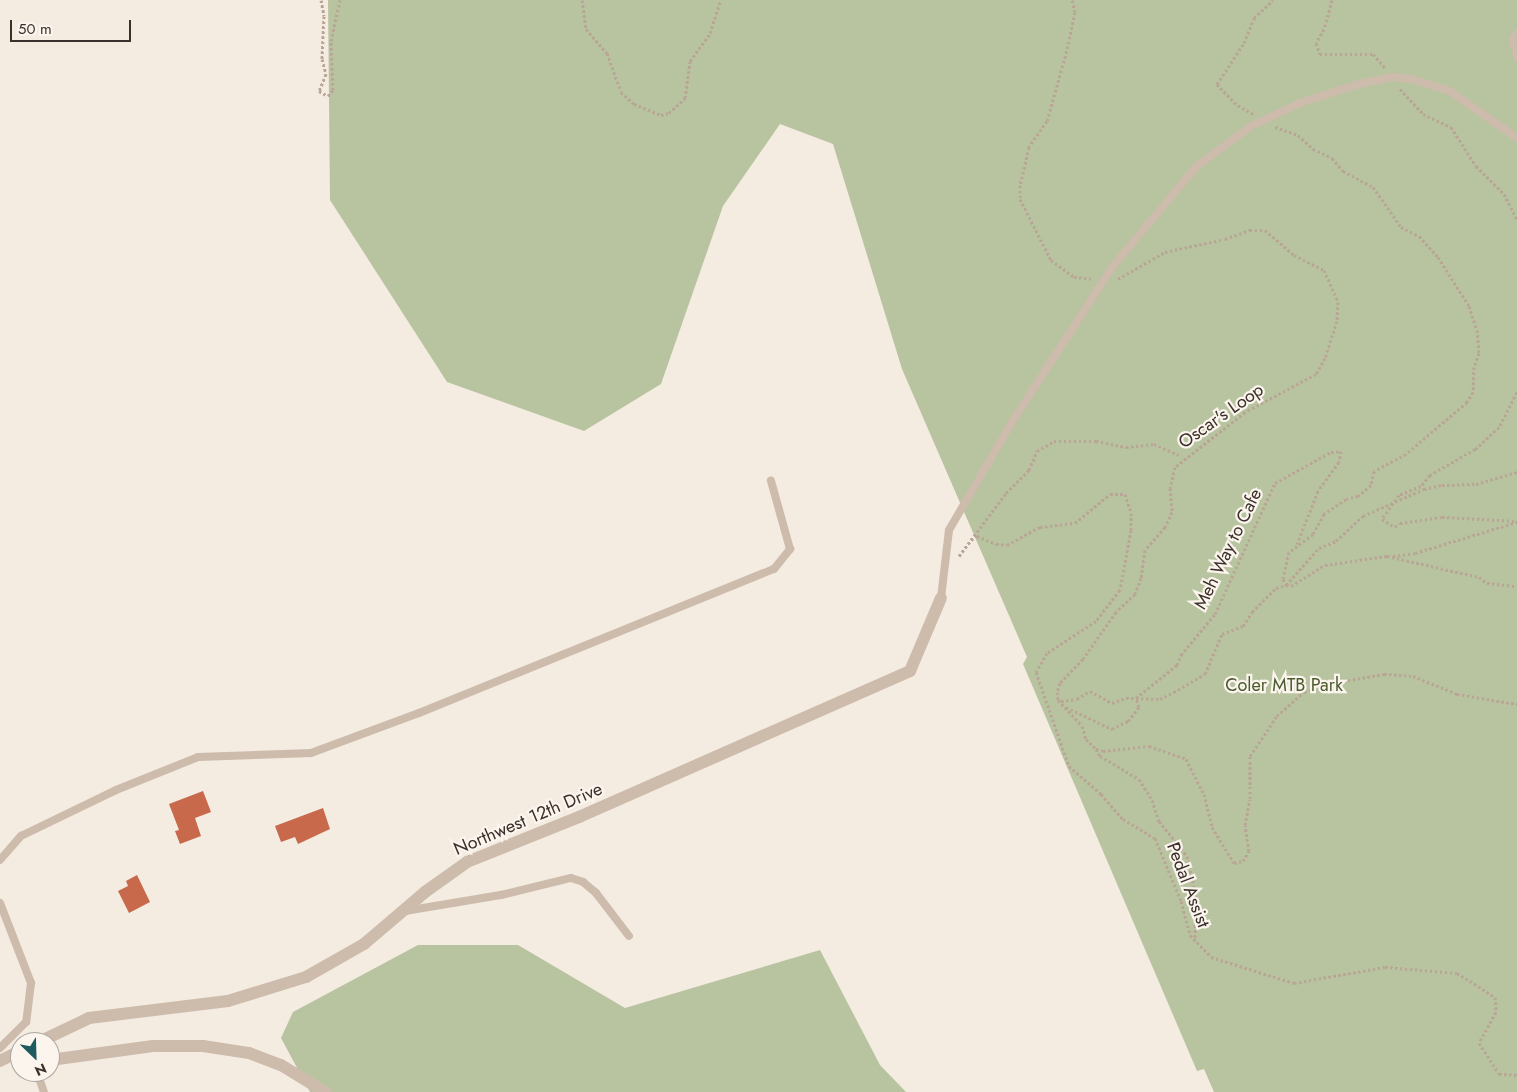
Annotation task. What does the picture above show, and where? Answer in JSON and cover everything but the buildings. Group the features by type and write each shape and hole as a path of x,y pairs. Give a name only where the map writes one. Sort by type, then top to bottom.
{"street":[{"name":"Northwest 12th Drive","path":"60,1032 89,1018 228,1001 306,978 364,944 466,862 578,817 910,671 941,598"},
{"path":"60,1059 153,1046 203,1046 249,1053 281,1065 325,1092"}],"lane":[{"path":"1517,33 1514,40 1517,57"},
{"path":"941,598 949,530 1012,422 1130,243 1197,166 1251,126 1300,103 1359,84 1392,77 1411,79 1448,90 1517,138"},
{"path":"0,860 22,836 116,790 198,757 311,753 419,713 774,569 790,549 771,481"},
{"path":"403,912 501,895 571,878 583,882 596,893 629,936"},
{"path":"0,903 31,983 26,1022 0,1048"}],"path":[{"path":"321,0 324,16 322,59 326,74 319,91 328,96 333,90 331,41 340,0"},
{"path":"582,0 586,29 607,53 621,92 634,104 661,115 669,113 685,98 690,61 710,33 721,0"},
{"name":"Oscar's Loop","path":"1058,700 1060,683 1083,659 1120,607 1135,594 1141,578 1145,550 1165,527 1172,512 1170,488 1175,467 1244,412 1316,374 1325,358 1337,321 1338,302 1324,270 1294,255 1264,230 1258,229 1166,252 1127,276 1104,280 1074,277 1056,265 1044,248 1020,199 1020,185 1029,147 1047,121 1068,46 1075,12 1072,0"},
{"path":"1273,0 1254,18 1244,43 1217,84 1236,104 1288,134 1298,135 1313,149 1332,158 1343,171 1372,187 1402,227 1419,236 1438,256 1469,306 1477,330 1479,353 1474,367 1473,392 1459,412 1439,422 1432,434 1406,454 1374,471 1371,485 1324,514 1313,534 1297,544 1289,552 1283,579 1286,585"},
{"path":"1332,0 1324,29 1316,43 1320,54 1374,54 1423,114 1451,127 1476,166 1504,194 1517,220"},
{"path":"1517,392 1499,427 1476,449 1436,470 1421,486 1399,495 1388,506 1382,519 1395,527 1400,523 1442,517 1517,522"},
{"path":"960,554 1006,493 1029,470 1037,450 1054,441 1096,441 1126,447 1154,444 1178,455"},
{"name":"Meh Way to Cafe","path":"1136,698 1177,665 1181,655 1214,614 1275,483 1331,452 1341,451 1339,462 1318,491 1297,544"},
{"path":"1286,585 1319,548 1336,541 1363,516 1424,489 1442,485 1476,484 1517,472"},
{"name":"Pedal Assist","path":"971,540 978,536 996,544 1007,545 1040,527 1075,523 1110,494 1122,493 1127,497 1131,530 1120,590 1096,621 1047,653 1036,676 1069,766 1101,794 1123,819 1155,838 1196,944 1211,957 1294,983 1385,967 1457,973 1494,997 1496,1012 1479,1044 1499,1074 1517,1075"},
{"path":"1058,700 1062,702 1077,699 1090,691 1112,703 1136,698 1160,699 1205,674 1222,634 1243,626 1276,588 1286,585 1291,586 1325,565 1415,553 1517,522"},
{"path":"1387,556 1478,577 1487,583 1517,586"},
{"path":"1096,750 1149,746 1186,759 1204,794 1212,827 1234,863 1243,861 1249,851 1246,825 1250,799 1250,756 1277,716 1304,692 1333,682 1384,674 1413,676 1457,694 1517,704"},
{"path":"1058,700 1078,714 1112,729 1118,728 1135,713 1139,707 1136,698"},
{"path":"1058,700 1082,726 1086,739 1100,756 1138,779 1152,800 1159,821 1187,856 1196,895 1196,944"}],"green space":[{"name":"Coler MTB Park","path":"328,0 1517,0 1517,1092 1214,1092 1204,1069 1197,1071 1023,664 1027,657 902,369 833,144 780,124 723,206 661,384 584,431 447,382 330,200"},
{"path":"418,945 518,945 625,1008 820,950 880,1065 906,1092 310,1092 281,1038 293,1012"}]}
